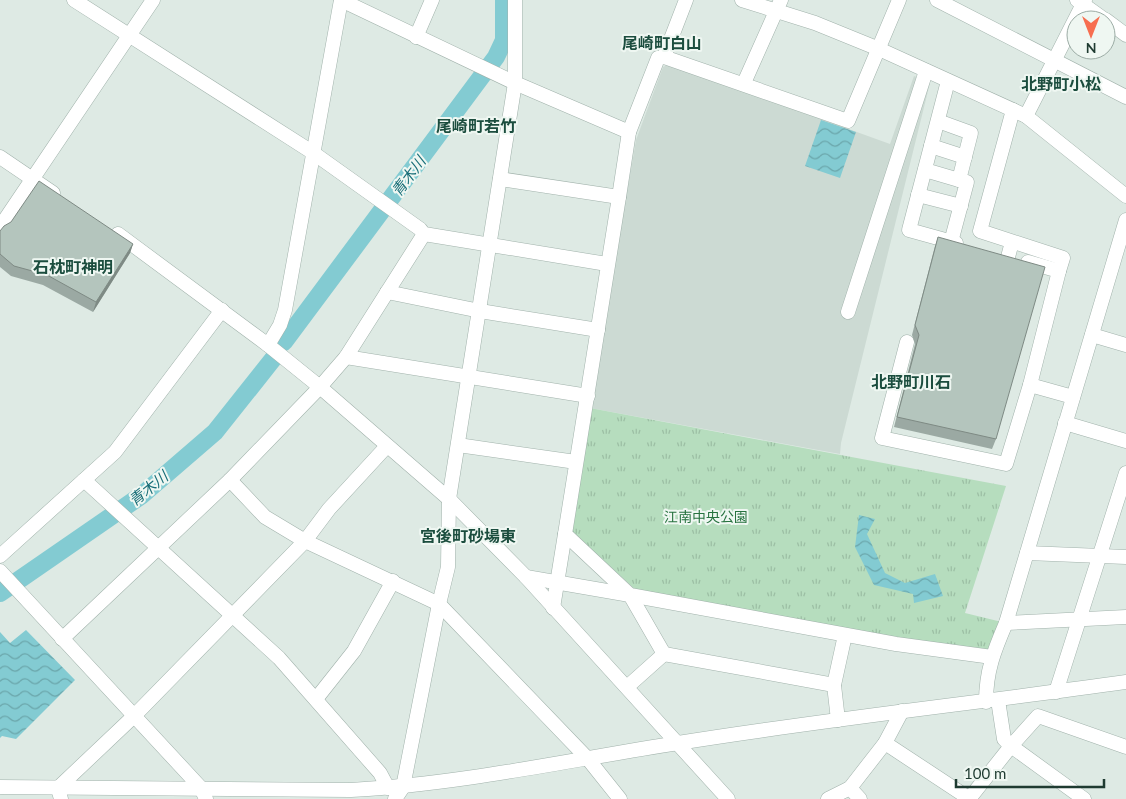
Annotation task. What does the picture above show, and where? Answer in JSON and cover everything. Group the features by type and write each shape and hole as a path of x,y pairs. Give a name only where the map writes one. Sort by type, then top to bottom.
{"street":[{"path":"74,0 312,152 420,228 424,234 607,264"},
{"path":"0,227 153,0"},
{"path":"268,345 280,325 285,310 312,152 341,0 515,83 629,132"},
{"path":"416,37 432,0"},
{"path":"410,799 403,787 438,604 448,567 449,499 515,83 515,0"},
{"path":"664,57 686,0"},
{"path":"742,0 779,5 815,23 879,49 1026,116 1126,196"},
{"path":"553,608 629,132 658,58 664,57 744,83 848,121 899,0"},
{"path":"937,0 1126,96"},
{"path":"1026,116 1082,1 1093,10"},
{"path":"744,83 779,5"},
{"path":"848,312 926,71"},
{"path":"948,81 909,230 970,247"},
{"path":"907,342 882,438 1006,464 1030,385 1063,258 980,231 1013,110"},
{"path":"938,121 972,133 959,180"},
{"path":"931,146 965,157"},
{"path":"0,157 65,200"},
{"path":"925,170 967,182 951,242"},
{"path":"500,178 619,197"},
{"path":"918,196 960,206"},
{"path":"1084,799 1004,739 986,679 1006,623 1126,220"},
{"path":"105,226 268,345 320,387 449,499 526,577 728,799"},
{"path":"62,639 230,480 320,387 346,357 424,234"},
{"path":"1012,242 1003,256 1060,271"},
{"path":"387,292 480,311 598,330"},
{"path":"0,556 115,452 222,310"},
{"path":"1092,335 1126,345"},
{"path":"346,357 588,396"},
{"path":"1030,385 1072,397"},
{"path":"1065,422 1126,441"},
{"path":"458,445 576,462"},
{"path":"59,794 305,541 329,509 387,446"},
{"path":"1056,692 1126,474"},
{"path":"84,480 157,549 279,658 380,772 392,794"},
{"path":"230,480 265,517 305,541 393,581 438,604 588,759 620,799"},
{"path":"565,534 630,595 664,654 834,685"},
{"path":"1026,553 1126,557"},
{"path":"526,577 845,635 992,658"},
{"path":"6,580 134,716 203,794"},
{"path":"316,699 354,651 393,581"},
{"path":"1006,623 1126,617"},
{"path":"838,720 834,685 845,635"},
{"path":"627,687 664,654"},
{"path":"0,787 37,793 59,794 203,794 352,790 392,794 403,787 588,759 678,743 1126,682"},
{"path":"828,799 850,788 885,743 902,711"},
{"path":"885,743 970,799 1011,746 1038,716 1126,747"},
{"path":"850,788 860,799"},
{"path":"340,799 352,790"}],"shaded area":[{"path":"669,64 890,144 914,76 930,83 841,443 840,454 590,408 636,140 663,67"}],"green space":[{"name":"江南中央公園","path":"590,408 1006,486 965,613 1006,623 992,657 638,592 573,533 571,523"}],"water":[{"path":"821,120 856,132 840,178 805,166"},
{"path":"859,515 875,519 867,534 885,573 905,583 935,574 943,596 914,603 913,594 874,585 855,547"},
{"path":"26,630 75,680 16,739 2,736 0,738 0,632 10,643"}],"building":[{"path":"39,181 133,244 96,302 47,275 14,266 0,254 0,231 11,222"},
{"path":"938,237 1045,267 996,439 897,417 919,335 915,325"}],"waterway":[{"name":"青木川","path":"284,342 496,57 504,40 504,0"},
{"name":"青木川","path":"0,593 142,495 215,432 273,359"}],"district":[{"name":"尾崎町白山","path":"662,42"},
{"name":"北野町小松","path":"1061,83"},
{"name":"尾崎町若竹","path":"476,125"},
{"name":"石枕町神明","path":"73,266"},
{"name":"北野町川石","path":"911,381"},
{"name":"宮後町砂場東","path":"468,535"}]}
